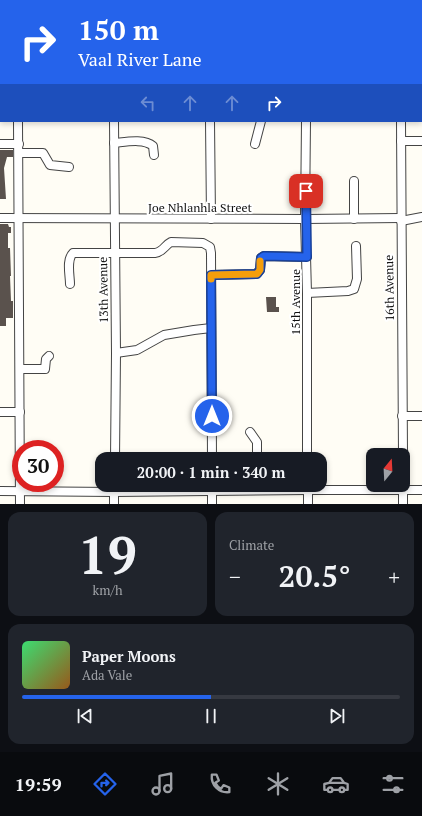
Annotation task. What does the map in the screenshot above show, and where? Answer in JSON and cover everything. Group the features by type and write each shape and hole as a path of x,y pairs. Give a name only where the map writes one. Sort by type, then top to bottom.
{"street":[{"path":"0,0 8,0"},
{"path":"18,122 20,218 20,440"},
{"name":"13th Avenue","path":"114,122 116,353 114,452"},
{"path":"210,122 210,218"},
{"path":"255,144 261,122"},
{"name":"15th Avenue","path":"306,122 305,219 307,257 307,452"},
{"name":"16th Avenue","path":"401,122 402,448"},
{"path":"401,141 422,142"},
{"path":"114,143 149,143 153,146 154,154"},
{"path":"0,144 43,153 50,166 69,167"},
{"path":"354,181 354,219"},
{"name":"Joe Nhlanhla Street","path":"0,218 401,219 422,217"},
{"path":"70,284 70,260 73,253 155,254 161,252 167,244 172,242 205,243 209,245 211,249 212,452"},
{"path":"307,293 348,291 354,289 357,279 356,246"},
{"path":"211,275 257,274 260,270 261,258 264,256 307,257"},
{"path":"116,353 137,350 164,335 211,328"},
{"path":"20,369 44,369 46,360 49,356"},
{"path":"0,412 20,412"},
{"path":"402,416 422,416"},
{"path":"250,432 257,442 257,452"},
{"path":"327,487 366,488"},
{"path":"64,490 95,489"},
{"path":"410,489 422,490"},
{"path":"0,491 12,491"},
{"path":"19,492 20,504"},
{"path":"114,492 114,504"},
{"path":"212,492 212,504"},
{"path":"308,492 308,504"},
{"path":"403,492 403,504"}],"building":[{"path":"0,150 13,150 13,157 7,157 4,168 6,199 0,199"},
{"path":"0,224 8,224 9,227 11,227 11,233 8,233 8,248 10,248 11,301 13,301 13,318 6,318 6,326 0,326"},
{"path":"266,297 276,297 276,307 279,307 279,312 267,312"}],"slow traffic":[{"path":"211,279 211,275 257,274 260,270 260,261"}],"route":[{"path":"212,416 211,275 257,274 260,270 262,256 307,257 305,219 306,191"}]}
